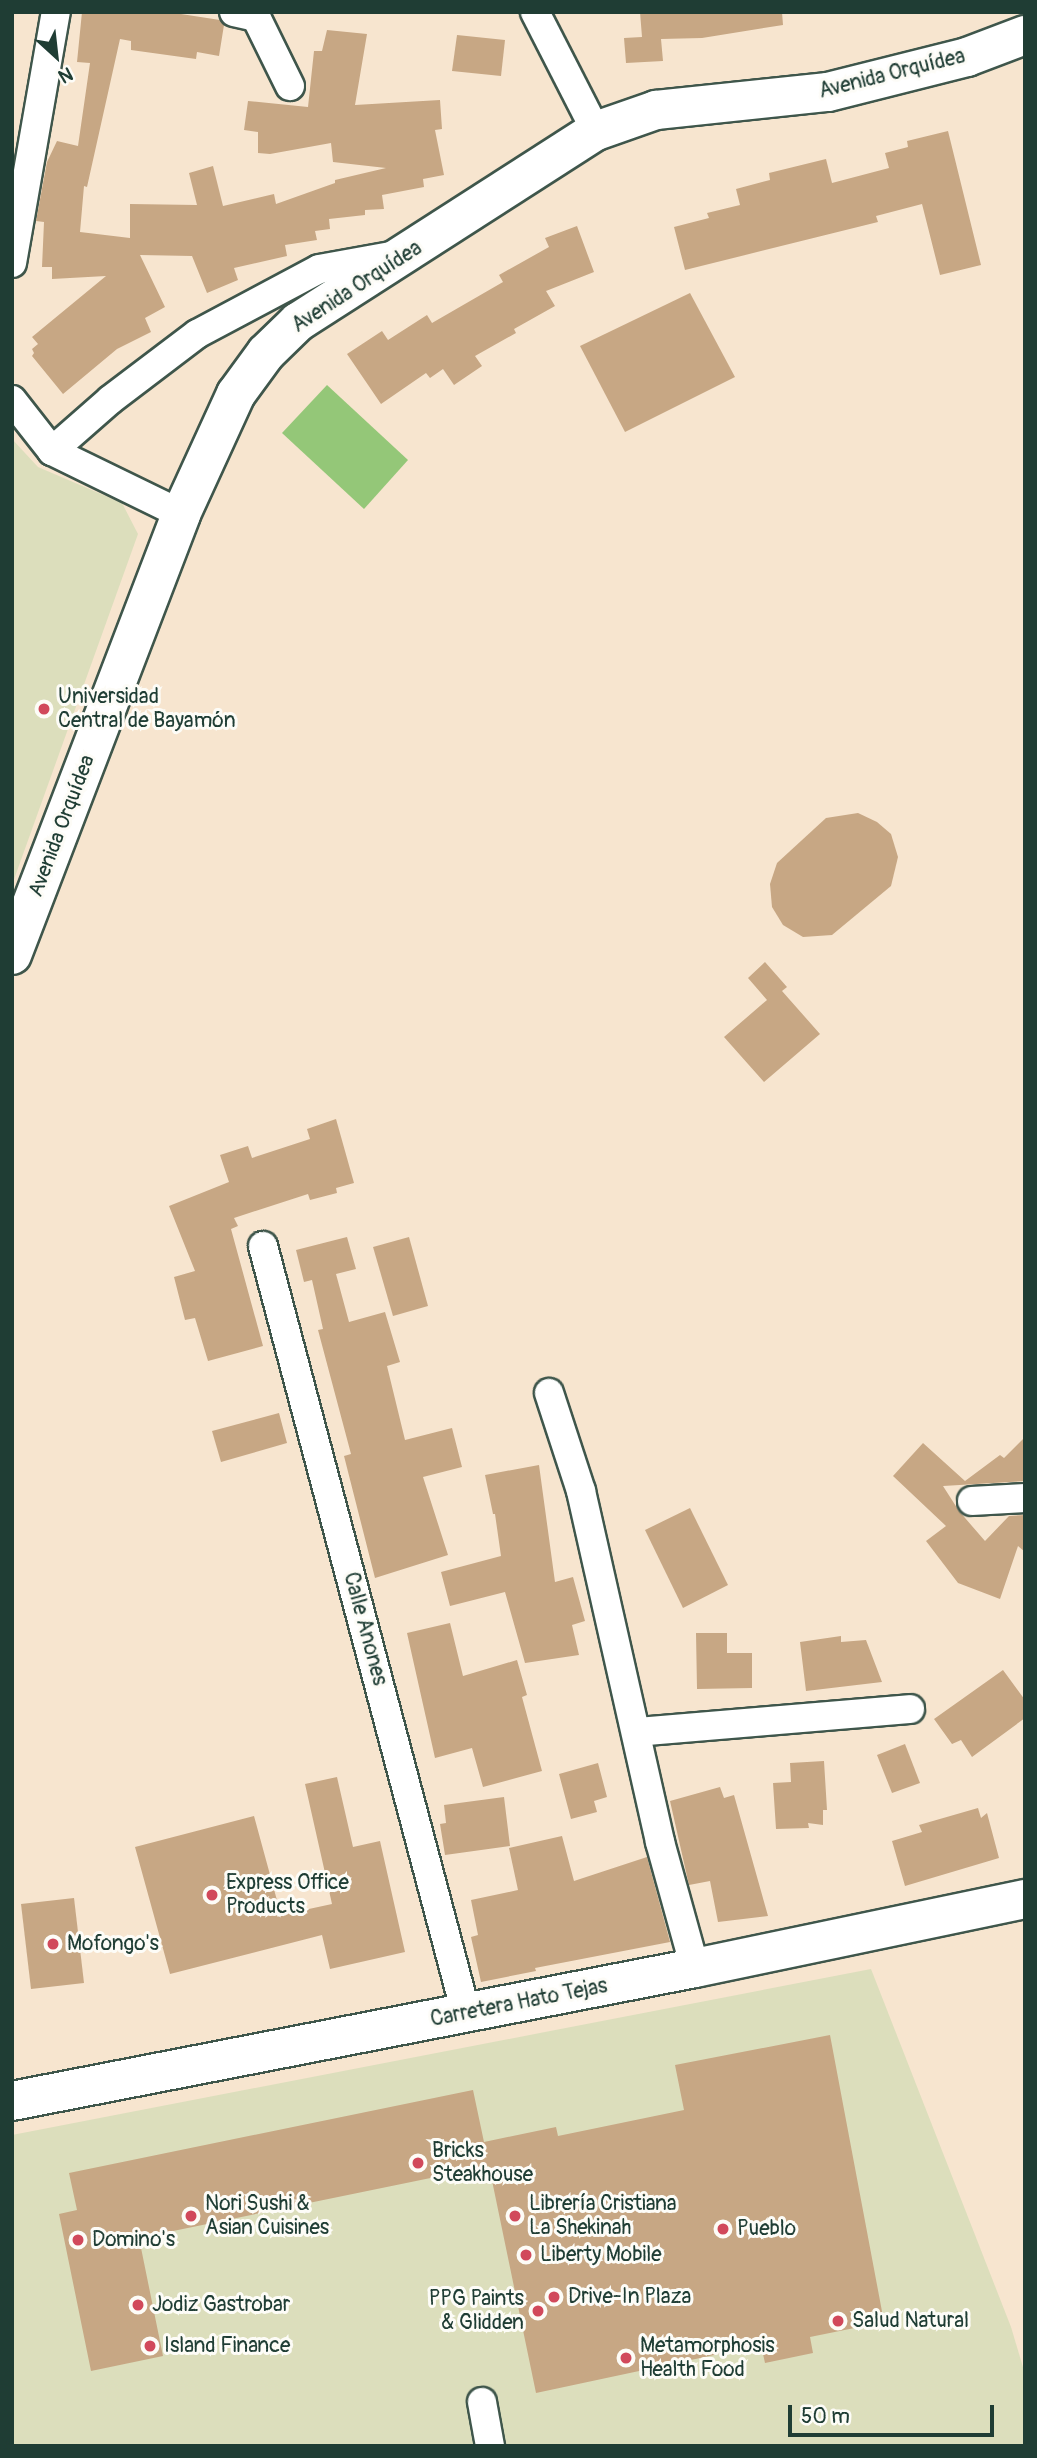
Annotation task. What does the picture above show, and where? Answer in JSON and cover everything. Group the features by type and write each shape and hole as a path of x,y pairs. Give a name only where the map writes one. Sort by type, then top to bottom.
{"street":[{"path":"12,263 56,12"},
{"path":"535,12 596,131"},
{"path":"250,14 290,86"},
{"name":"Avenida Orquídea","path":"12,955 181,514 236,394 265,353 298,323 596,131 656,110 828,92 967,57 1025,35"},
{"path":"52,451 110,400 197,334 319,269 407,253"},
{"path":"12,400 52,451 181,514"},
{"name":"Calle Anones","path":"263,1246 466,2013"},
{"path":"549,1393 580,1492 660,1842 695,1968"},
{"path":"972,1501 1025,1498"},
{"path":"637,1732 910,1709"},
{"name":"Carretera Hato Tejas","path":"12,2101 695,1968 1025,1899"},
{"path":"482,2402 490,2446"}],"shaded area":[{"name":"Universidad Central de Bayamón","path":"12,439 38,467 122,503 138,534 12,885"},
{"name":"Drive-In Plaza","path":"871,1969 1011,2327 1025,2374 1025,2446 12,2446 12,2135"}],"green space":[{"path":"327,385 408,460 364,509 282,433"}],"building":[{"path":"82,12 168,12 220,20 224,25 219,56 197,52 196,59 131,50 131,41 120,39 87,187 84,186 80,232 130,238 130,204 197,205 189,173 213,166 223,206 274,194 276,204 335,183 335,180 386,168 333,162 331,143 270,154 258,153 258,132 244,130 248,101 308,107 314,51 322,51 327,30 367,34 355,105 440,100 442,129 435,130 444,175 423,179 424,187 382,195 384,209 365,210 365,215 329,219 330,229 315,231 317,240 285,245 287,256 234,268 238,280 207,293 192,256 140,255 165,307 145,318 151,332 117,349 63,394 32,356 32,349 38,344 32,337 106,276 52,279 52,267 42,267 44,222 36,221 47,162 57,141 78,146 90,63 77,62"},
{"path":"640,12 782,12 783,25 702,38 661,39 663,61 626,63 624,38 642,37"},
{"path":"457,35 505,40 501,76 452,71"},
{"path":"948,131 981,265 940,275 922,204 876,216 878,222 685,270 674,227 709,218 707,213 740,205 736,189 770,180 769,173 826,159 832,183 889,168 885,153 908,147 907,141"},
{"path":"577,226 594,272 546,291 555,306 514,329 516,333 475,356 482,366 454,385 443,369 430,378 426,373 381,404 347,354 382,331 388,340 427,315 432,323 503,282 499,275 549,247 545,238"},
{"path":"690,293 735,377 625,432 580,346"},
{"path":"858,813 877,822 891,834 898,857 891,886 832,935 803,937 783,925 772,907 770,884 777,863 826,818"},
{"path":"765,962 787,987 782,991 820,1034 764,1082 724,1037 767,1000 748,978"},
{"path":"336,1119 354,1183 336,1188 337,1193 310,1200 308,1194 234,1218 238,1226 231,1229 263,1346 208,1361 195,1318 185,1320 174,1277 195,1271 169,1206 229,1182 220,1155 248,1146 252,1158 310,1139 307,1129"},
{"path":"347,1237 356,1269 336,1274 349,1322 385,1312 400,1362 387,1366 405,1440 452,1428 462,1467 423,1477 448,1555 375,1578 344,1456 351,1454 318,1330 323,1329 312,1280 304,1282 296,1250"},
{"path":"409,1237 428,1306 393,1316 373,1247"},
{"path":"279,1413 287,1443 221,1462 212,1431"},
{"path":"1025,1437 1025,1481 943,1486 959,1511 985,1541 1009,1516 1025,1515 1025,1552 1018,1546 1000,1599 958,1583 926,1541 946,1526 893,1476 923,1443 965,1481 1000,1455 1004,1458"},
{"path":"539,1465 555,1582 573,1577 585,1621 572,1625 579,1655 525,1663 505,1592 450,1606 441,1572 501,1556 495,1514 485,1475"},
{"path":"690,1508 728,1585 683,1608 645,1530"},
{"path":"450,1623 463,1676 517,1660 527,1695 522,1697 542,1771 483,1787 472,1748 435,1758 407,1633"},
{"path":"696,1633 727,1633 727,1653 752,1653 752,1688 697,1689"},
{"path":"841,1636 841,1642 866,1640 882,1682 806,1691 800,1642"},
{"path":"1003,1670 1025,1700 1025,1718 972,1757 961,1740 952,1744 934,1719"},
{"path":"905,1744 920,1783 892,1793 877,1755"},
{"path":"824,1761 827,1810 823,1810 823,1825 808,1823 809,1828 776,1829 773,1783 791,1782 790,1763"},
{"path":"598,1763 607,1797 594,1801 597,1812 571,1819 559,1774"},
{"path":"337,1777 353,1847 380,1841 405,1952 330,1969 322,1935 170,1974 135,1847 254,1816 281,1915 332,1904 305,1784"},
{"path":"720,1787 724,1798 734,1795 768,1916 718,1922 710,1881 689,1885 670,1801"},
{"path":"504,1797 510,1846 445,1855 440,1824 446,1823 444,1805"},
{"path":"978,1808 981,1818 987,1813 999,1858 905,1886 892,1841 922,1832 919,1825"},
{"path":"562,1836 574,1881 647,1857 670,1942 535,1968 536,1971 481,1982 471,1937 478,1935 471,1900 518,1890 509,1848"},
{"name":"Mofongo's","path":"74,1898 84,1983 31,1989 21,1904"},
{"path":"830,2035 884,2322 810,2337 813,2353 765,2363 761,2345 536,2393 489,2166 139,2238 163,2356 91,2371 59,2214 77,2210 69,2173 473,2090 484,2142 556,2127 558,2136 684,2110 675,2065"}],"place":[{"name":"Universidad Central de Bayamón","path":"44,709"},
{"name":"Express Office Products","path":"212,1895"},
{"name":"Mofongo's","path":"53,1944"},
{"name":"Bricks Steakhouse","path":"418,2163"},
{"name":"Nori Sushi & Asian Cuisines","path":"191,2216"},
{"name":"Librería Cristiana La Shekinah","path":"515,2216"},
{"name":"Pueblo","path":"723,2229"},
{"name":"Domino's","path":"78,2240"},
{"name":"Liberty Mobile","path":"526,2255"},
{"name":"Drive-In Plaza","path":"554,2297"},
{"name":"Jodiz Gastrobar","path":"138,2305"},
{"name":"PPG Paints & Glidden","path":"538,2311"},
{"name":"Salud Natural","path":"838,2321"},
{"name":"Island Finance","path":"150,2346"},
{"name":"Metamorphosis Health Food","path":"626,2358"}]}
